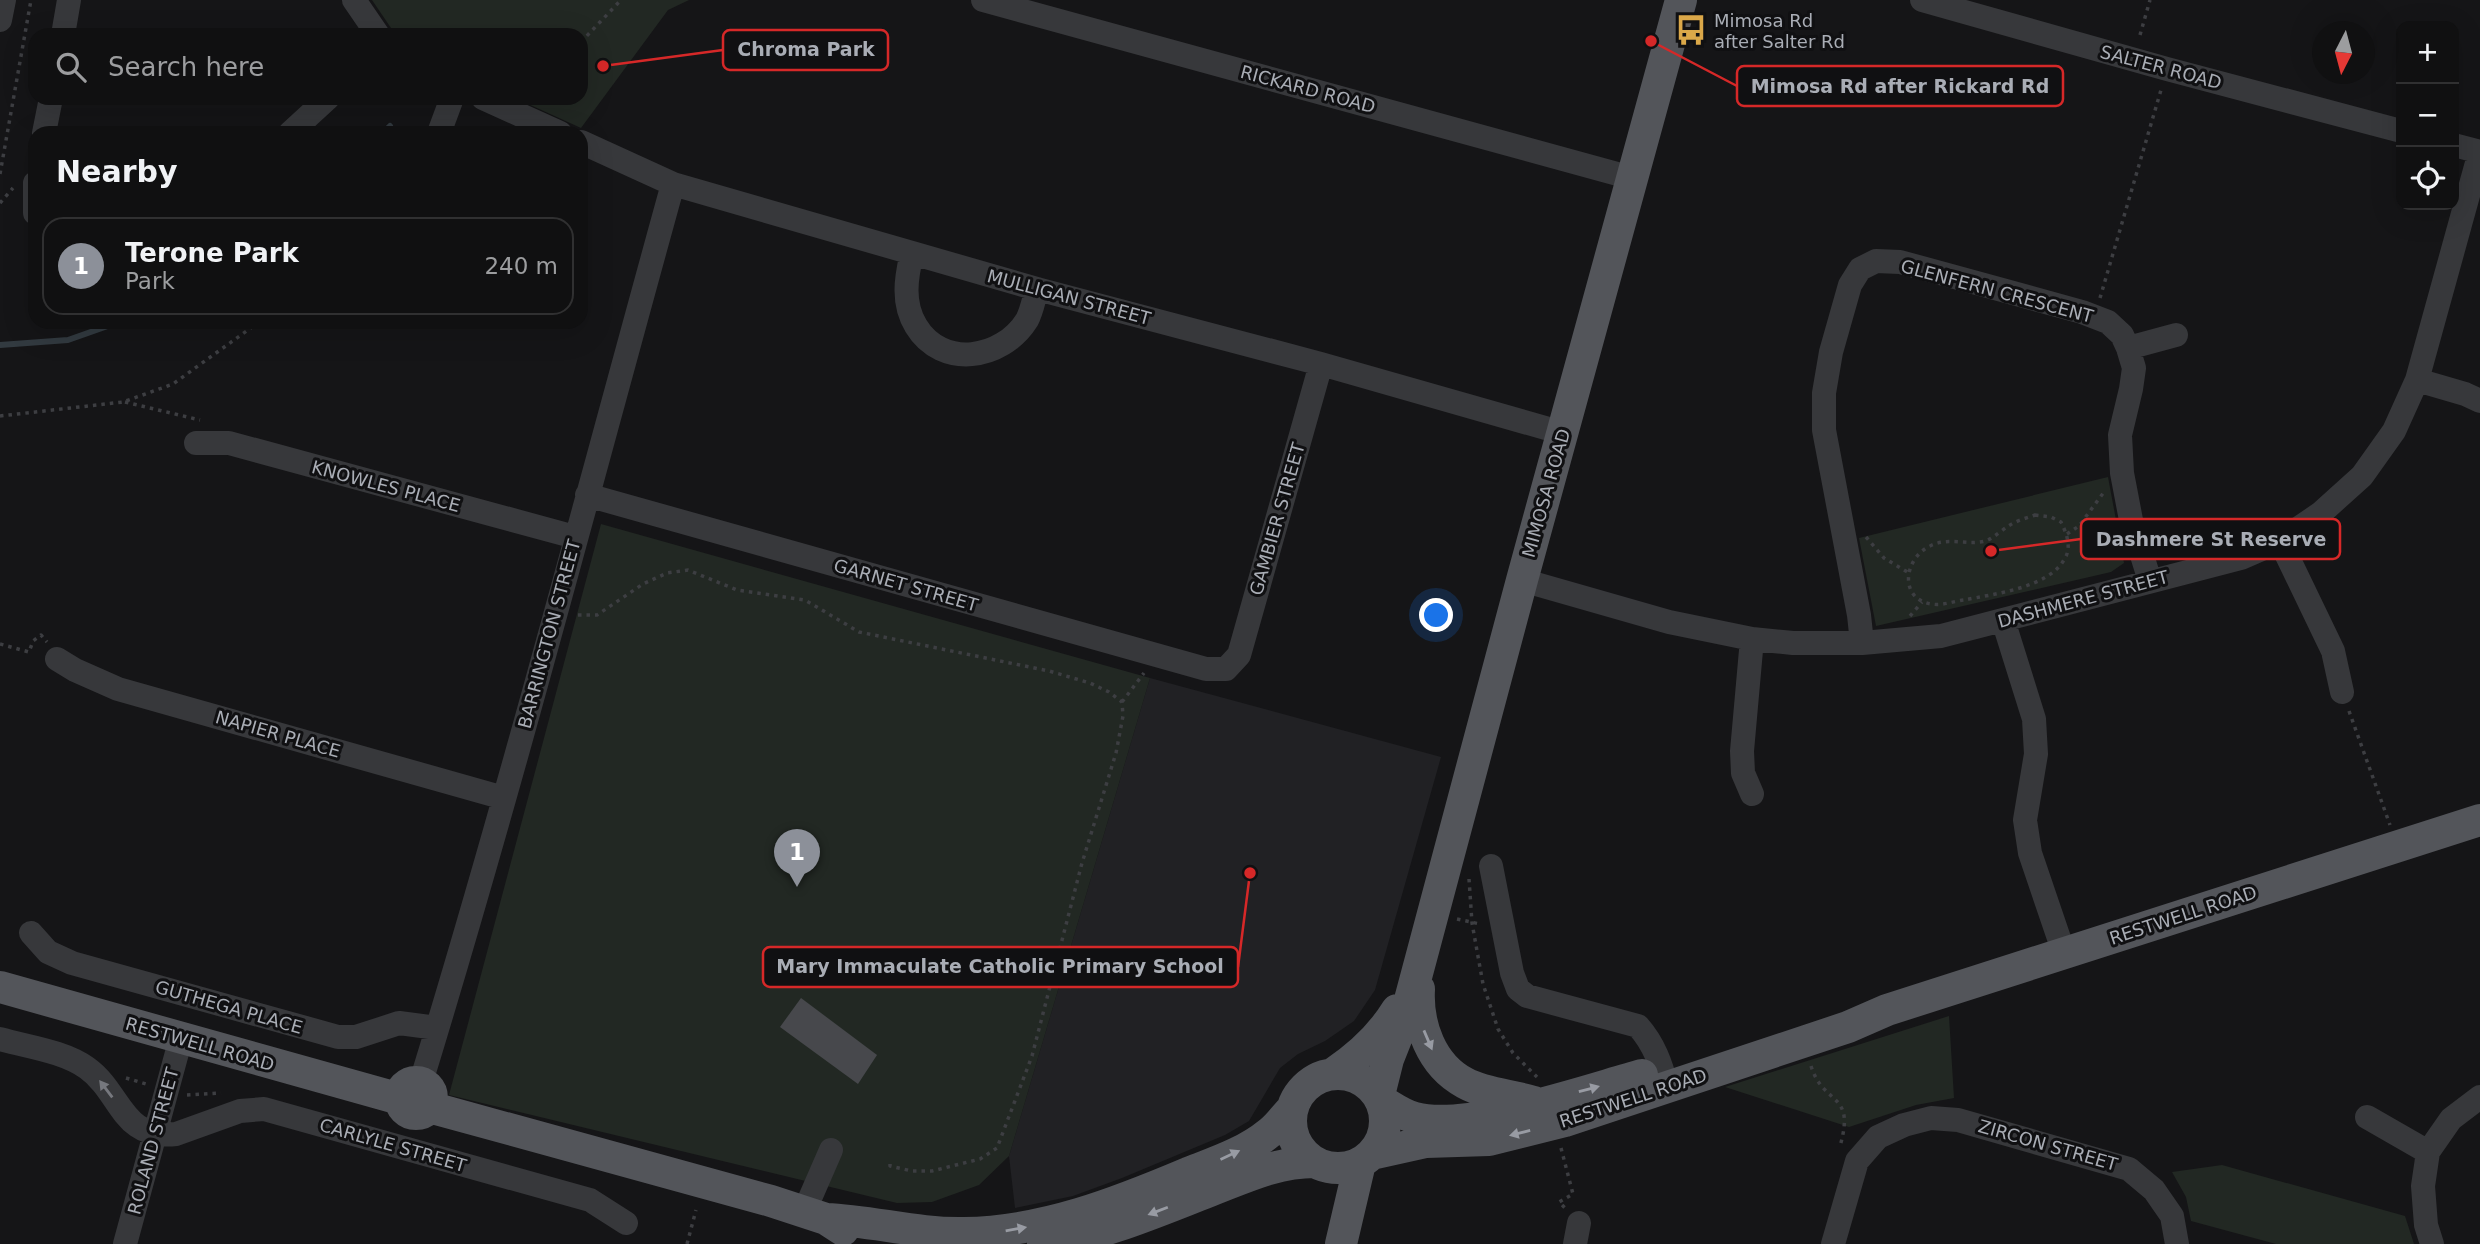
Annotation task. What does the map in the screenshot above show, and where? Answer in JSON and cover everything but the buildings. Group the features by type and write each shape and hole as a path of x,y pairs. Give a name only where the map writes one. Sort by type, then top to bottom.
{"main road":[{"name":"MIMOSA ROAD","path":"1380,1098 1388,1059 1407,1011 1681,0"},
{"name":"RESTWELL ROAD","path":"1042,1244 1093,1234 1124,1224 1279,1165 1344,1162 1426,1142 1489,1140 1565,1121 1665,1078 1846,1017 1886,1010 2480,820"},
{"path":"1422,949 1418,1003 1426,1040 1443,1065 1465,1083 1538,1103"},
{"name":"MIMOSA ROAD","path":"1334,1073 1375,1039 1390,1021 1412,985"},
{"name":"RESTWELL ROAD","path":"0,987 181,1038 416,1096 815,1216 929,1232 1014,1230 1101,1207 1229,1156 1270,1133 1291,1110"},
{"path":"1334,1073 1349,1074 1363,1080 1380,1098 1385,1115 1385,1129 1380,1143 1344,1162 1302,1152 1294,1139 1290,1124 1291,1110 1297,1096 1319,1077 1334,1073"},
{"name":"RESTWELL ROAD","path":"1380,1098 1415,1118 1460,1120 1665,1078"},
{"path":"1340,1244 1335,1192 1344,1162"},
{"name":"RESTWELL ROAD","path":"815,1216 850,1235 887,1244"}],"street":[{"path":"0,20 4,0"},
{"path":"64,28 69,0"},
{"path":"354,0 373,28"},
{"name":"RICKARD ROAD","path":"983,0 1632,178"},
{"name":"SALTER ROAD","path":"1922,0 2166,69 2396,130"},
{"path":"45,126 50,105"},
{"path":"298,126 320,105"},
{"path":"442,126 450,105"},
{"path":"498,105 545,126"},
{"name":"MULLIGAN STREET","path":"588,145 673,184 1037,289 1321,364 1563,433"},
{"path":"2459,146 2480,152"},
{"name":"DASHMERE STREET","path":"1522,580 1669,622 1752,639 1793,643 1861,643 1941,636 2241,558 2280,541 2322,513 2362,476 2394,431 2417,380 2480,152"},
{"name":"BARRINGTON STREET","path":"416,1096 504,798 673,184"},
{"path":"912,253 905,283 915,324 929,344 952,353 980,355 1004,344 1027,319 1037,289"},
{"name":"GLENFERN CRESCENT","path":"1861,643 1859,615 1824,430 1824,393 1831,352 1850,285 1860,269 1876,261 1900,262 2095,316 2108,322 2122,335 2128,348"},
{"path":"2150,581 2131,520 2122,470 2120,435 2134,368 2128,348 2176,335"},
{"name":"GAMBIER STREET","path":"1226,669 1239,655 1321,364"},
{"path":"2417,380 2480,401"},
{"name":"KNOWLES PLACE","path":"198,432 229,443 575,537"},
{"name":"GARNET STREET","path":"587,495 1206,669 1226,669"},
{"path":"2280,541 2333,651 2342,692"},
{"path":"2003,620 2034,719 2036,754 2025,820 2030,853 2064,953"},
{"path":"1752,639 1742,751 1743,773 1752,794"},
{"name":"NAPIER PLACE","path":"57,659 118,689 504,798"},
{"path":"1491,866 1502,929 1518,989 1527,996 1638,1026 1650,1040 1665,1078"},
{"name":"GUTHEGA PLACE","path":"31,933 48,952 72,963 338,1037 356,1037 399,1023 437,1028"},
{"name":"ROLAND STREET","path":"125,1244 181,1038"},
{"path":"0,1039 56,1054 86,1067 136,1126 155,1133"},
{"path":"2432,1244 2423,1186 2428,1152 2451,1119 2480,1097"},
{"name":"CARLYLE STREET","path":"155,1133 176,1133 240,1111 264,1109 590,1200 626,1223"},
{"path":"2367,1117 2428,1152"},
{"name":"ZIRCON STREET","path":"1833,1244 1857,1161 1878,1137 1904,1125 1931,1118 1958,1120 2129,1169 2154,1190 2172,1216 2177,1244"},
{"path":"815,1216 831,1150"}],"path":[{"path":"0,174 31,0"},
{"path":"588,35 621,0"},
{"path":"2140,35 2150,0"},
{"path":"2095,316 2166,69"},
{"path":"0,416 123,402 173,384 249,329"},
{"path":"123,402 198,432"},
{"path":"2067,534 2079,527 2122,470"},
{"path":"2035,515 2051,517 2061,522 2067,534 2068,548 2065,558 2053,571 2032,584 2003,593 1934,605 1919,600 1912,593 1909,573 1909,565 1931,545 1947,540 1989,540 2012,523 2035,515"},
{"path":"1843,530 1861,529 1884,558 1909,573"},
{"path":"574,614 597,615 643,584 667,573 688,570 737,590 805,600 859,632 1049,671 1090,683 1122,702"},
{"path":"0,644 29,652 33,641 41,635 57,659"},
{"path":"890,1164 912,1171 932,1171 980,1159 997,1148 1032,1056 1082,863 1116,753 1123,716 1122,702 1143,673 1156,677"},
{"path":"2342,692 2398,847"},
{"path":"1450,918 1502,929"},
{"path":"1811,1065 1816,1081 1824,1091 1838,1099 1844,1116 1845,1128 1839,1150"},
{"path":"118,1072 129,1080 188,1095 231,1093"},
{"path":"1557,1143 1573,1194 1559,1202 1577,1234"},
{"path":"687,1244 696,1210"}],"shaded area":[{"path":"372,0 689,0 668,10 582,126 577,126 530,105 588,105 588,28 391,28"},
{"path":"2108,477 2124,563 2111,572 1876,626 1859,538"},
{"path":"601,524 1150,678 1009,1156 979,1185 932,1202 897,1203 449,1095"},
{"path":"1150,678 1441,757 1375,990 1354,1021 1325,1041 1298,1054 1280,1068 1249,1121 1225,1135 1073,1196 1015,1208 1009,1156"},
{"path":"1949,1016 1954,1098 1916,1105 1849,1127 1725,1087"},
{"path":"2222,1165 2405,1216 2414,1244 2276,1244 2191,1221 2186,1197 2172,1172"}],"waterway":[{"path":"0,345 68,340 99,329"}],"place":[{"name":"Mimosa Rd after Salter Rd","path":"1691,30"},
{"name":"Mimosa Rd after Rickard Rd","path":"1651,41"},
{"name":"Chroma Park","path":"603,66"},
{"name":"Dashmere St Reserve","path":"1991,551"},
{"name":"Mary Immaculate Catholic Primary School","path":"1250,873"},
{"name":"Terone Park","path":"797,887"}]}
